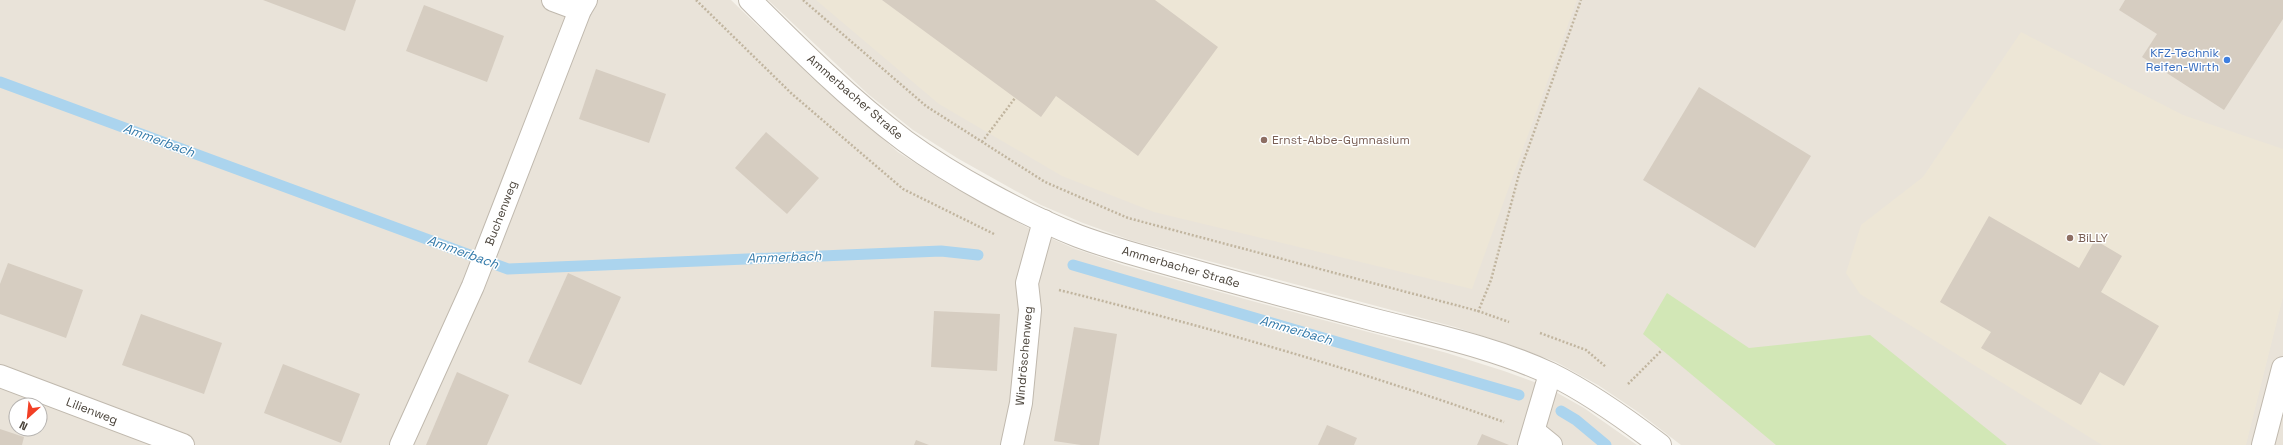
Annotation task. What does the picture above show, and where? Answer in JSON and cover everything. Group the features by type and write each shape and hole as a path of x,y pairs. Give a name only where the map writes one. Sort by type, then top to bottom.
{"street":[{"path":"553,0 583,5"},
{"name":"Ammerbacher Straße","path":"750,0 859,104 906,141 950,170 1044,221 1078,236 1126,252 1465,344 1550,374 1611,410 1660,445"},
{"name":"Buchenweg","path":"401,445 473,286 583,5"},
{"name":"Windröschenweg","path":"1012,445 1021,403 1030,310 1027,283 1044,221"},
{"path":"2263,445 2283,368"},
{"path":"1538,441 1550,374"},
{"name":"Lilienweg","path":"0,376 183,445"}],"path":[{"path":"803,0 926,106 1045,182 1128,218 1478,311 1514,324"},
{"path":"1465,344 1491,280 1519,174 1581,0"},
{"path":"982,142 1015,98"},
{"path":"1027,283 1150,313 1414,390 1538,441"},
{"path":"1536,332 1586,350 1609,370"},
{"path":"1621,380 1627,385 1662,350"}],"shaded area":[{"path":"0,0 731,0 811,77 898,152 943,181 1030,229 1073,248 1123,265 1447,353 1504,371 1545,386 1584,408 1637,445 0,445"},
{"path":"768,0 2283,0 2283,445 1681,445 1638,412 1598,385 1556,362 1455,327 1130,240 1083,223 1041,205 957,158 913,130 868,94"},
{"name":"Ernst-Abbe-Gymnasium","path":"816,0 1577,0 1472,289 1154,212 1062,176 939,104"},
{"name":"BiLLY","path":"2021,32 2183,115 2283,149 2283,297 2246,445 2102,445 1860,294 1846,273 1861,225 1923,177"}],"green space":[{"path":"1667,293 1749,348 1870,335 2007,445 1776,445 1643,334"}],"building":[{"path":"263,0 356,0 345,31"},
{"path":"882,0 1155,0 1218,47 1138,156 1056,96 1041,117"},
{"name":"KFZ-Technik Reifen-Wirth","path":"2125,0 2283,0 2283,19 2224,110 2142,57 2157,34 2119,10"},
{"path":"424,5 504,36 487,82 406,51"},
{"path":"596,69 666,94 649,143 579,119"},
{"path":"1699,87 1811,156 1755,248 1643,180"},
{"path":"766,132 819,178 787,214 735,168"},
{"path":"1989,216 2079,268 2095,240 2122,256 2101,292 2159,326 2124,386 2100,372 2081,405 1981,348 1991,332 1940,302"},
{"path":"8,263 83,290 66,338 0,314 0,284"},
{"path":"568,273 621,297 581,385 528,362"},
{"path":"934,311 1000,314 997,371 931,367"},
{"path":"141,314 222,343 204,394 122,365"},
{"path":"1074,327 1117,334 1099,445 1081,445 1054,441"},
{"path":"283,364 360,394 341,443 264,413"},
{"path":"457,372 509,395 487,445 426,445"},
{"path":"1327,425 1357,438 1354,445 1318,445"},
{"path":"0,429 8,432 8,437 24,437 22,445 0,445"},
{"path":"1482,434 1509,445 1477,445"},
{"path":"916,440 929,445 914,445"}],"waterway":[{"name":"Ammerbach","path":"0,82 508,269 941,251 978,255"},
{"name":"Ammerbach","path":"1073,265 1519,395"},
{"name":"Ammerbach","path":"1561,411 1576,420 1606,445"}],"place":[{"name":"KFZ-Technik Reifen-Wirth","path":"2227,60"},
{"name":"Ernst-Abbe-Gymnasium","path":"1264,140"},
{"name":"BiLLY","path":"2070,238"}]}
